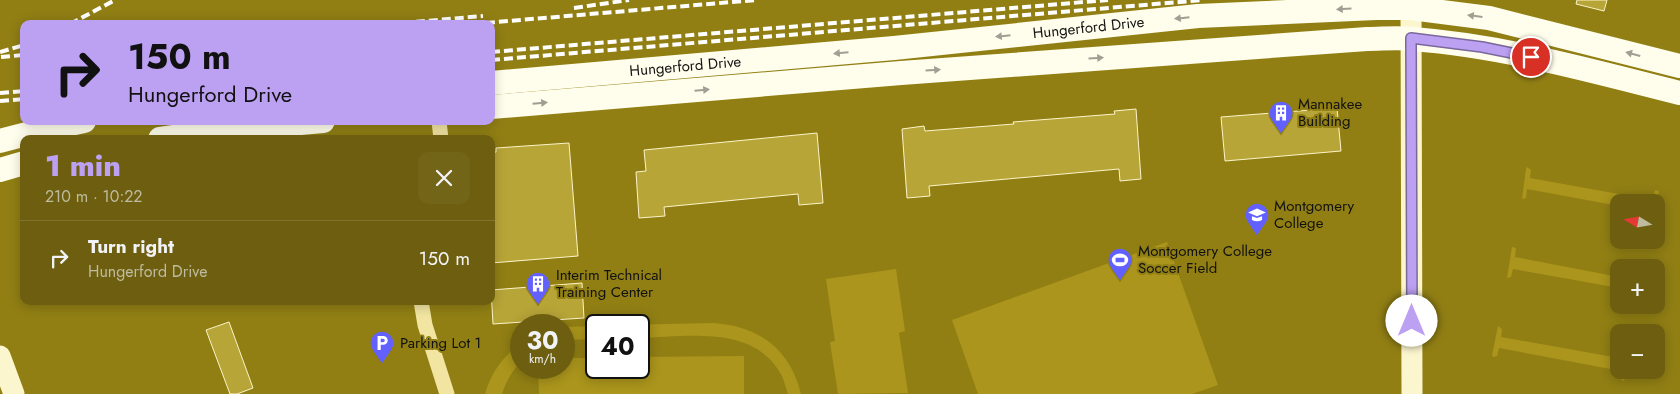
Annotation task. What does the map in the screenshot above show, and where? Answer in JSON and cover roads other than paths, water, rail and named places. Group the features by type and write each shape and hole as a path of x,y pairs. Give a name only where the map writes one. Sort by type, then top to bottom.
{"main road":[{"name":"Hungerford Drive","path":"495,83 899,48 1198,16 1366,8 1411,8 1489,18 1680,66"},
{"name":"Hungerford Drive","path":"495,107 901,73 1357,40 1411,38 1513,53 1680,93"},
{"path":"899,48 901,73"},
{"path":"23,135 66,125"},
{"path":"193,135 276,125"},
{"path":"0,141 20,136"},
{"path":"0,170 20,164"}],"street":[{"path":"1411,8 1412,394"},
{"path":"422,305 425,325 447,394"},
{"path":"0,356 14,394"}],"railway":[{"path":"78,20 115,0"},
{"path":"574,8 629,0"},
{"path":"495,22 756,0"},
{"path":"495,52 1108,0"},
{"path":"495,60 1203,0"},
{"path":"436,20 483,16"},
{"path":"0,52 20,46"},
{"path":"1,57 20,55"},
{"path":"0,93 20,91"},
{"path":"0,101 20,99"}],"place":[{"name":"Mannakee Building","path":"1281,134"},
{"name":"Montgomery College","path":"1257,236"},
{"name":"Montgomery College Soccer Field","path":"1120,281"},
{"name":"Interim Technical Training Center","path":"538,305"},
{"name":"Parking Lot 1","path":"382,364"}]}
